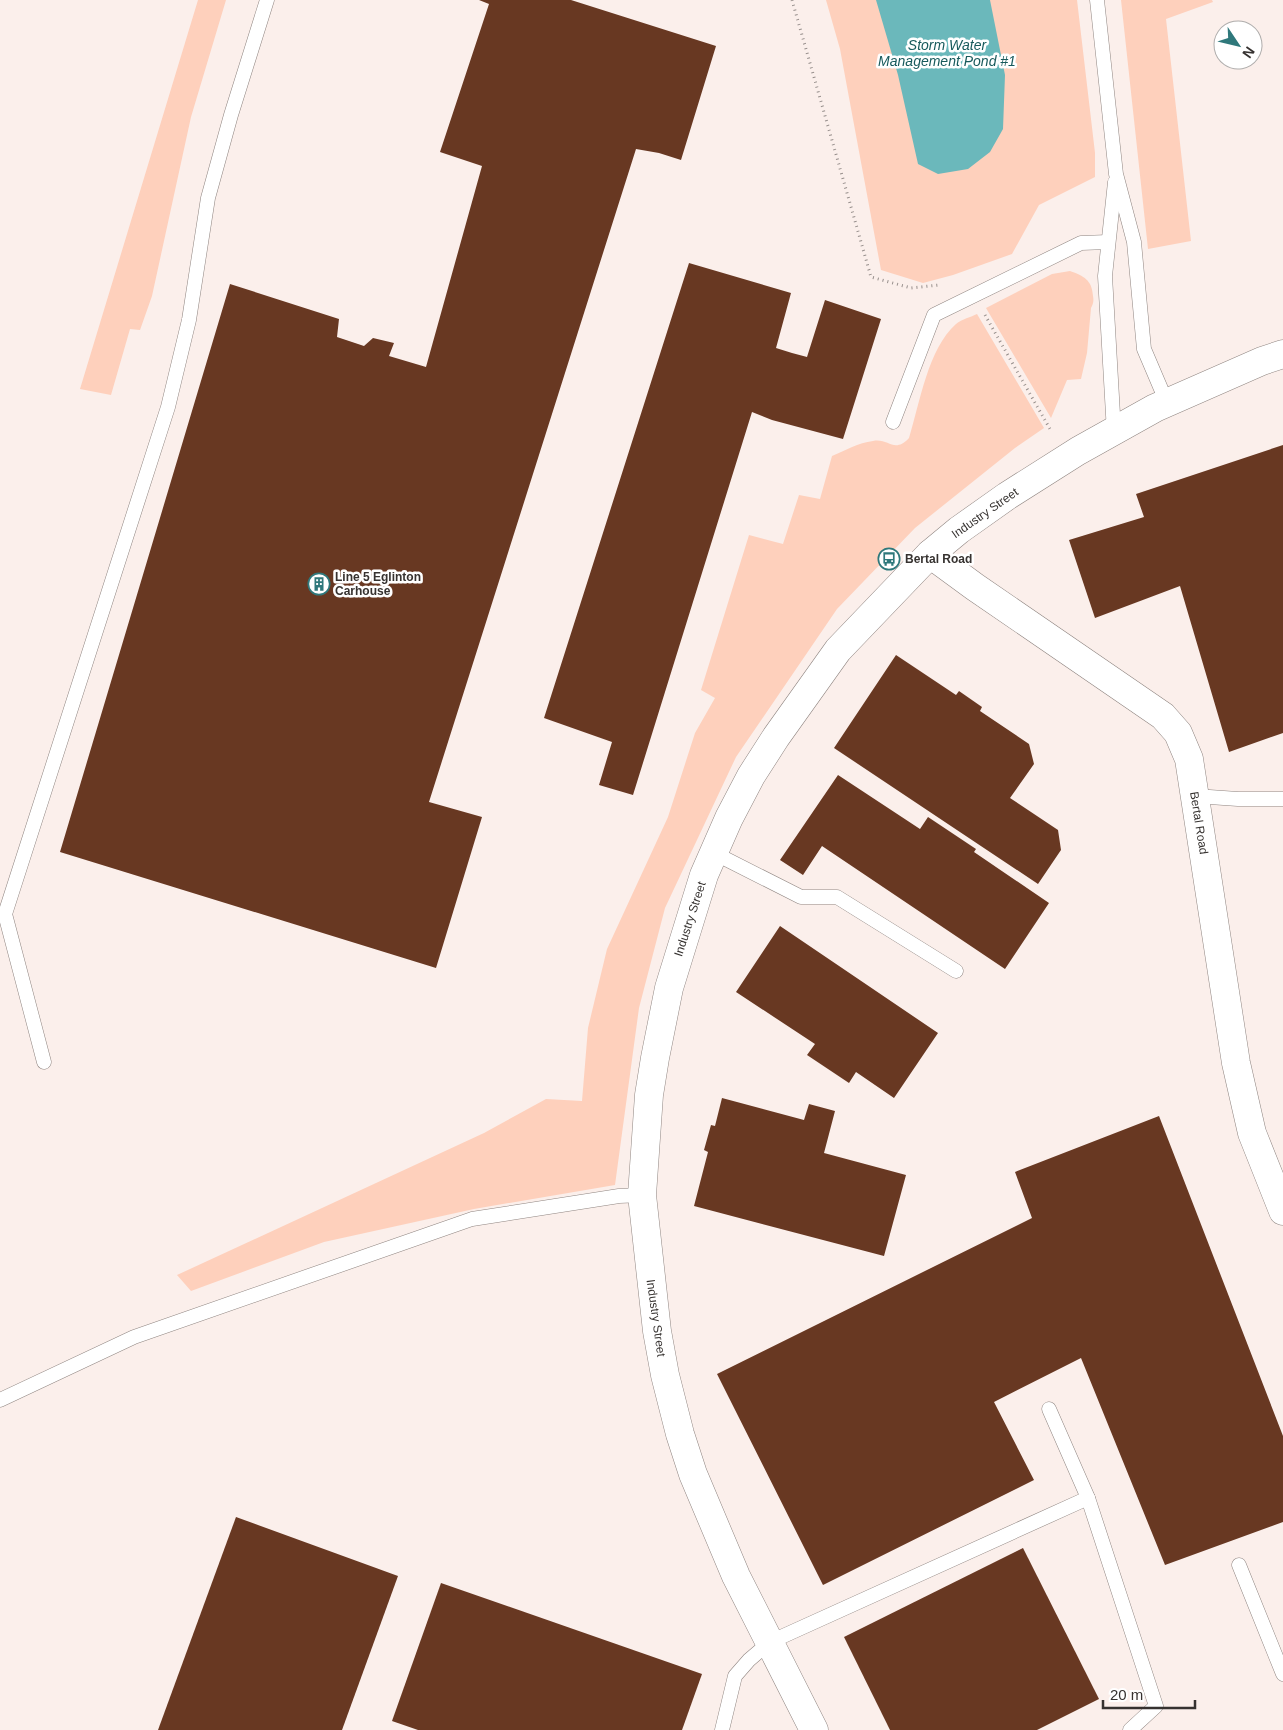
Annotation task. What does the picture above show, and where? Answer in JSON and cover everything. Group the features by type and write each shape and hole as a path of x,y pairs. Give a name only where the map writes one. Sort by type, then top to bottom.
{"street":[{"name":"Industry Street","path":"814,1730 736,1576 709,1514 680,1434 665,1375 657,1331 642,1195 649,1095 669,988 704,875 751,776 776,737 838,650 930,554 1007,496 1114,432 1167,403 1262,361 1283,354"},
{"name":"Bertal Road","path":"930,554 1163,716 1178,733 1189,759 1236,1063 1252,1132 1283,1211"}],"lane":[{"path":"44,1062 5,914 168,407 189,320 208,198 231,115 267,0"},
{"path":"1097,0 1116,174 1134,242 1144,349 1167,403"},
{"path":"1114,432 1105,276 1116,174"},
{"path":"893,422 934,314 1082,243 1108,242"},
{"path":"1195,796 1238,799 1283,799"},
{"path":"714,853 802,897 837,897 956,971"},
{"path":"0,1400 134,1337 472,1219 619,1196 642,1195"},
{"path":"1049,1409 1088,1498 1156,1706 1130,1730"},
{"path":"722,1730 735,1676 770,1642 1088,1498"},
{"path":"1239,1565 1283,1674"}],"path":[{"path":"792,0 871,277 911,288 936,286 946,283"},
{"path":"983,312 1050,429"}],"shaded area":[{"path":"198,0 226,0 191,117 152,296 140,330 130,329 111,395 80,389"},
{"path":"826,0 1077,0 1095,153 1095,177 1039,205 1012,254 953,275 923,283 881,270 840,49"},
{"path":"1121,0 1212,0 1213,2 1166,19 1191,241 1148,249"},
{"path":"1070,271 1086,279 1091,286 1093,301 1087,353 1081,379 1067,380 1051,418 986,308 1052,274"},
{"path":"977,314 1044,428 1015,448 915,528 837,609 736,757 665,908 639,1008 615,1185 474,1209 324,1242 191,1291 177,1275 484,1133 546,1099 582,1101 588,1028 607,949 668,817 695,733 715,698 701,690 749,535 783,544 799,495 820,499 832,456 868,442 879,441 895,445 904,443 909,438 926,377 938,347 956,324"}],"water":[{"name":"Storm Water Management Pond #1","path":"876,0 990,0 1005,75 1003,129 990,152 968,169 938,174 918,164 898,75"}],"building":[{"name":"Line 5 Eglinton Carhouse","path":"479,0 571,0 716,46 681,160 659,153 636,149 429,802 482,817 436,968 60,852 230,284 339,319 337,337 364,346 373,338 394,343 389,356 426,367 482,166 440,152 489,4"},
{"path":"689,263 791,293 776,348 792,353 807,357 825,300 881,319 843,439 772,420 752,412 633,795 599,785 612,742 544,718"},
{"path":"1283,445 1283,733 1229,752 1180,586 1095,618 1069,540 1144,517 1136,494"},
{"path":"896,655 956,695 959,691 982,707 980,711 1029,744 1034,764 1010,798 1058,830 1061,850 1038,884 834,748"},
{"path":"838,775 920,829 928,817 976,849 974,852 1049,903 1005,969 822,846 803,875 780,860"},
{"path":"780,926 938,1033 894,1098 856,1072 849,1083 807,1055 815,1044 736,992"},
{"path":"722,1098 804,1120 809,1104 835,1111 824,1153 906,1175 884,1256 694,1206 708,1152 704,1150 711,1125 715,1126"},
{"path":"1159,1116 1283,1436 1283,1522 1165,1565 1081,1358 994,1402 1034,1480 823,1585 717,1374 1032,1218 1015,1172"},
{"path":"236,1517 398,1576 342,1730 158,1730"},
{"path":"1023,1548 1099,1699 1037,1730 890,1730 844,1637"},
{"path":"441,1583 702,1674 682,1730 418,1730 392,1721"}],"place":[{"name":"Bertal Road","path":"889,559"},
{"name":"Line 5 Eglinton Carhouse","path":"319,584"}]}
